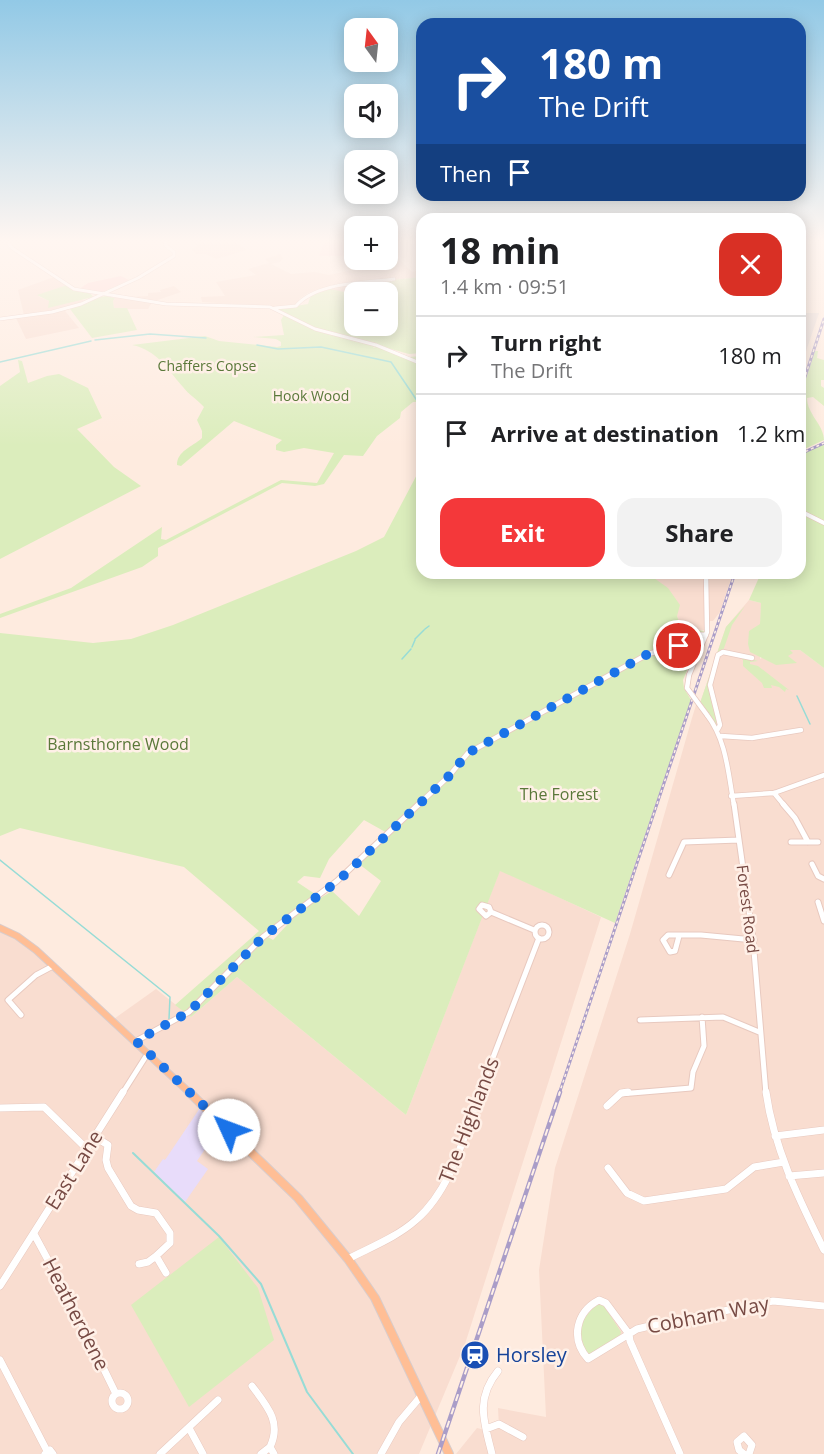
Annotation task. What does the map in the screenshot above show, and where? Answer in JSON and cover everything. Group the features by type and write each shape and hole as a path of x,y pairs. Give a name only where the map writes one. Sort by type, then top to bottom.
{"main road":[{"path":"0,928 17,936 136,1041 295,1195 348,1259 375,1298 449,1454"}],"street":[{"path":"0,319 55,311"},
{"path":"279,311 315,329 376,345 416,362"},
{"path":"806,514 824,522"},
{"name":"Forest Road","path":"706,579 706,635 686,685 688,692 718,729 721,736 754,940 762,1070 775,1136 789,1176 824,1250"},
{"path":"136,1041 189,1012 263,937 338,881 449,776 468,753 648,654 679,646 689,634 706,635"},
{"path":"718,729 720,725 710,685 718,655 723,652 752,658"},
{"path":"721,736 747,738 801,730"},
{"path":"731,796 774,793 824,775"},
{"path":"774,793 795,818 808,842"},
{"path":"669,875 684,842 739,840"},
{"path":"791,842 818,842"},
{"path":"812,864 818,876 824,879"},
{"path":"818,902 824,921"},
{"path":"491,912 534,930 538,938 547,937 548,930 541,926 534,930"},
{"path":"679,936 701,935 754,940"},
{"name":"The Highlands","path":"348,1259 414,1224 436,1199 447,1179 538,938"},
{"path":"21,1015 8,1000 36,975 53,966"},
{"path":"607,1106 621,1093 691,1088 693,1072 705,1046 702,1017"},
{"path":"640,1020 729,1018 746,1029 759,1032"},
{"name":"East Lane","path":"0,1287 148,1053"},
{"path":"0,1108 44,1107 87,1149"},
{"path":"775,1136 824,1130"},
{"path":"95,1137 108,1145 106,1160 108,1168 131,1206 138,1210 156,1213 170,1233 170,1243 148,1262 139,1264"},
{"path":"608,1168 626,1194 644,1201 726,1189 754,1167 784,1162"},
{"path":"789,1176 824,1173"},
{"name":"Heatherdene","path":"34,1234 75,1310 116,1394"},
{"path":"156,1256 166,1273"},
{"name":"Cobham Way","path":"680,1454 630,1341 630,1335 603,1301 593,1303 576,1323 577,1336 583,1353 588,1359 630,1335 637,1329 773,1301 824,1306"},
{"path":"0,1360 48,1453"},
{"path":"492,1454 481,1404 491,1378 498,1371"},
{"path":"252,1386 274,1414 277,1428 272,1450 261,1454"},
{"path":"381,1454 411,1405 421,1396"},
{"path":"160,1454 218,1400"},
{"path":"486,1429 499,1424 523,1437"},
{"path":"189,1428 203,1454"},
{"path":"738,1453 737,1442 744,1436 752,1445 749,1454"}],"shaded area":[{"path":"23,311 65,311 79,328 26,339 16,318 24,315"},
{"path":"806,313 819,313 806,351"},
{"path":"651,579 731,579 720,612 713,621 710,621 710,631 681,627 677,616"},
{"path":"749,600 761,603 760,659 783,646 789,650 800,650 824,668 824,1454 456,1454 477,1428 489,1431 499,1427 498,1408 546,1417 539,1270 555,1168 630,934 696,705 700,703 726,627"},
{"path":"500,870 601,917 465,1344 419,1454 0,1454 0,928 17,936 111,1021 156,989 191,1017 237,977 406,1115"},
{"path":"200,1108 220,1127 197,1161 208,1169 185,1202 154,1172 163,1159 165,1160"}],"green space":[{"path":"71,311 128,311 137,330 92,338"},
{"path":"282,311 344,311 344,336 398,336 398,311 416,311 416,353 409,354 315,328"},
{"name":"Hook Wood","path":"284,315 314,329 375,345 373,348 378,346 409,357 416,356 416,402 401,412 400,418 377,436 363,456 344,455 324,484 315,486 282,483 158,548 158,556 142,567 0,618 0,614 71,588 162,527 161,539 166,540 281,480 317,483 334,453 304,448 284,452 276,450 276,445 282,440 234,421 181,466 177,465 182,453 202,438 202,431 197,420 204,407 185,390 155,356 132,345 205,336 219,341 277,347 281,346 281,342 276,339 253,337 284,335 281,320"},
{"path":"815,351 818,351 817,358 824,360 824,380 821,380 821,386 824,388 824,406 813,397 807,398 824,440 806,448 806,379"},
{"path":"18,360 22,361 28,383 59,374 88,388 102,418 77,429 114,467 141,486 0,559 0,386 20,372"},
{"path":"824,444 824,668 800,650 790,650 793,653 788,656 797,663 776,665 750,652 748,644 749,631 760,624 761,603 749,600 758,579 806,579 806,452"},
{"path":"416,476 416,579 655,579 668,588 680,605 677,616 681,627 704,631 683,680 684,688 691,700 615,923 500,871 406,1115 237,977 191,1017 175,1005 259,931 184,867 20,828 0,836 0,633 93,643 131,639 173,625 356,551 384,537","holes":["364,820 389,834 359,864 381,881 359,916 332,891 301,910 273,940 263,934 315,894 297,882 304,876 320,878 329,859"]},
{"path":"745,606 732,625 723,651 716,656 726,627"},
{"path":"736,655 758,661 750,662 750,664 758,666 789,690 786,689 785,692 771,685 772,688 764,688 762,683 743,666 743,660"},
{"path":"711,672 709,682 717,726 700,703"},
{"path":"219,1237 258,1288 274,1340 189,1407 131,1305"},
{"path":"596,1304 603,1304 621,1332 620,1336 590,1357 585,1354 578,1326"}],"waterway":[{"path":"95,340 150,334 206,338"},
{"path":"0,362 91,341"},
{"path":"257,345 278,349 321,347 391,362 416,399"},
{"path":"425,629 429,626"},
{"path":"415,639 424,630"},
{"path":"412,647 415,640"},
{"path":"402,659 411,649"},
{"path":"797,696 810,724"},
{"path":"0,860 170,997 169,1019"},
{"path":"133,1153 219,1236 261,1284 307,1392 353,1454"}],"railway":[{"path":"806,374 824,319"},
{"path":"806,451 824,443"},
{"path":"559,1094 733,579"},
{"path":"438,1454 560,1092"}],"place":[{"name":"Horsley","path":"475,1355"}],"route":[{"path":"229,1130 136,1041 189,1012 263,937 338,881 449,776 468,753 648,654 679,646"}],"park label":[{"name":"Chaffers Copse","path":"207,366"},
{"name":"Barnsthorne Wood","path":"118,744"},
{"name":"The Forest","path":"559,794"}]}
